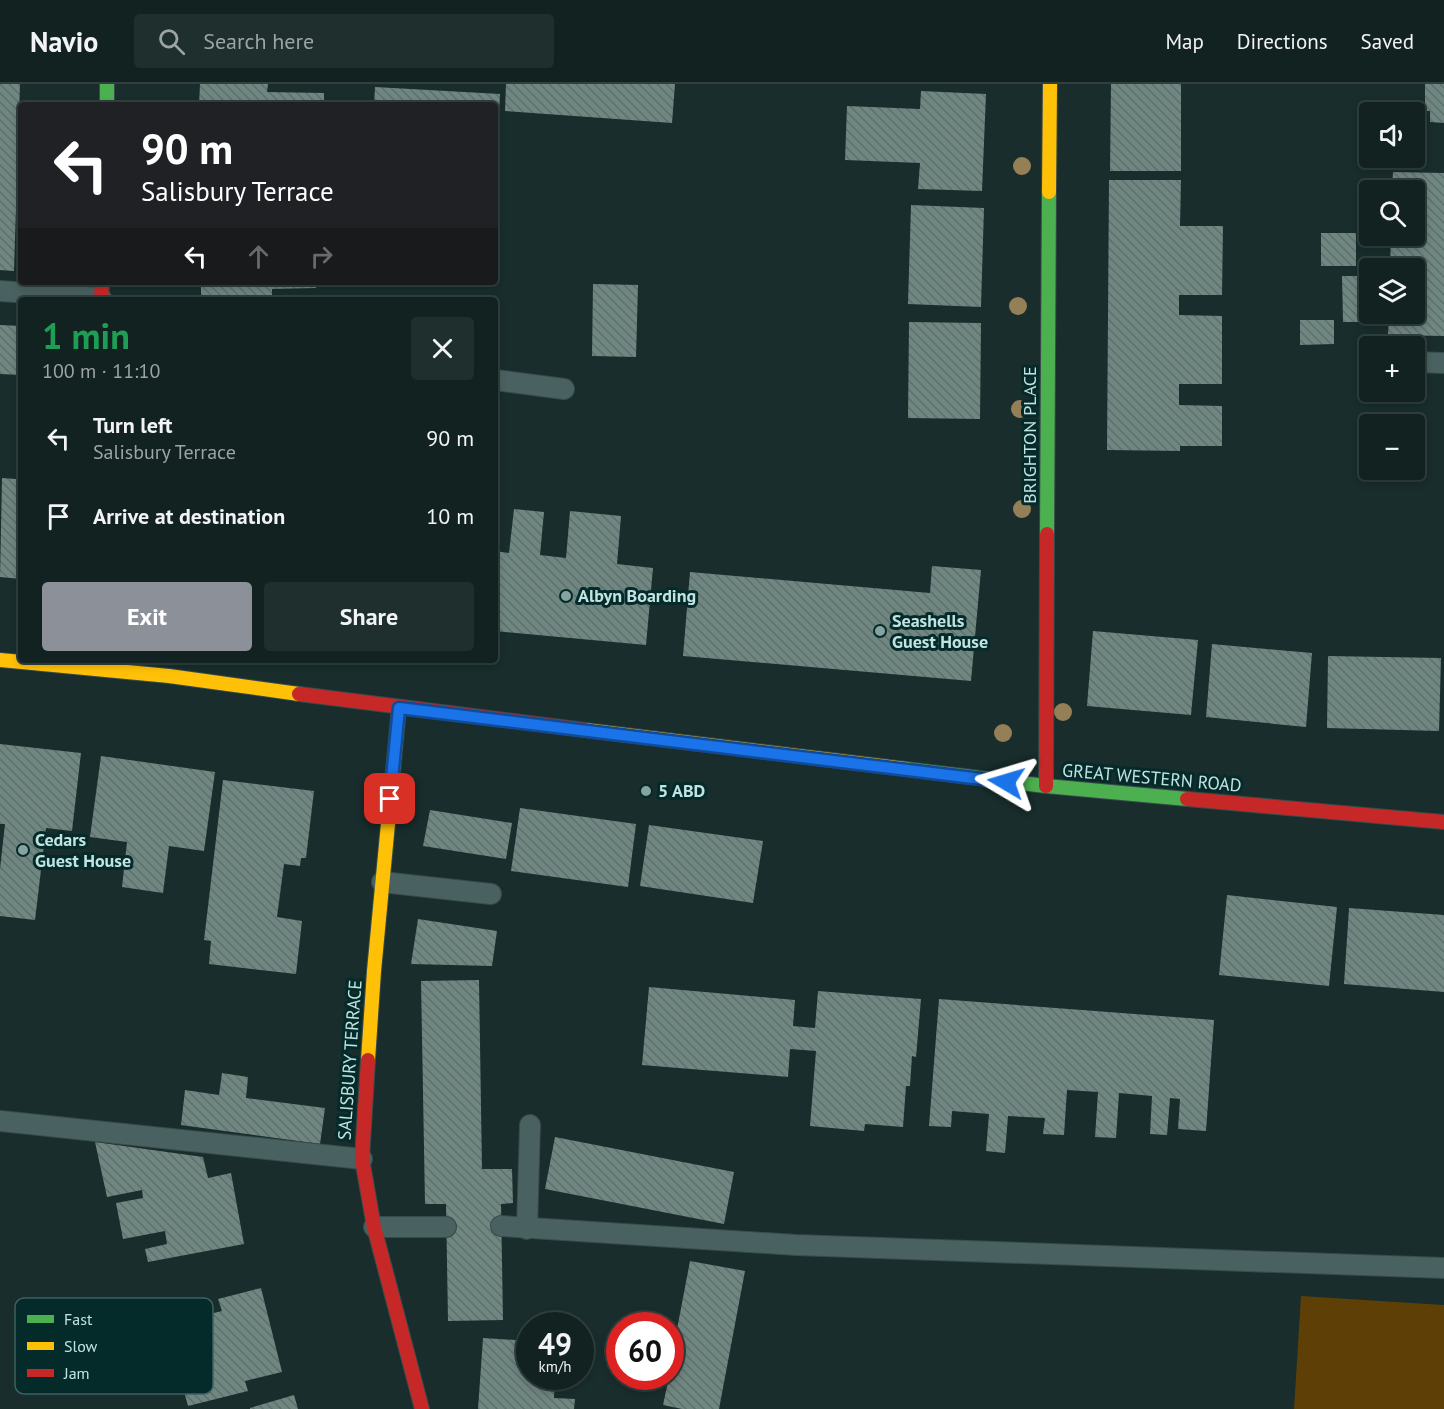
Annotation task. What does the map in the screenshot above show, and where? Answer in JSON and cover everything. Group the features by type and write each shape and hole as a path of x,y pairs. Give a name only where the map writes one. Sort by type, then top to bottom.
{"main road":[{"path":"107,84 107,102"},
{"name":"BRIGHTON PLACE","path":"1046,786 1050,84"},
{"name":"GREAT WESTERN ROAD","path":"0,660 18,661"},
{"name":"GREAT WESTERN ROAD","path":"70,663 94,664 399,708 1046,786 1444,822"},
{"name":"SALISBURY TERRACE","path":"399,708 373,977 362,1159 374,1227 422,1409"}],"lane":[{"path":"0,291 101,293"},
{"path":"1425,362 1444,363"},
{"path":"498,380 564,389"},
{"path":"382,882 491,894"},
{"path":"0,1121 362,1159"},
{"path":"527,1229 530,1125"},
{"path":"501,1226 796,1245 1444,1268"},
{"path":"374,1227 446,1227"}],"shaded area":[{"path":"1301,1296 1444,1305 1444,1409 1294,1409"}],"building":[{"path":"0,84 20,84 14,271 0,270"},
{"path":"200,84 268,84 267,92 324,93 324,102 199,102"},
{"path":"506,84 675,84 672,123 505,111"},
{"path":"1111,84 1181,84 1181,171 1110,171"},
{"path":"1425,84 1444,84 1444,123 1430,122 1430,111 1425,111"},
{"path":"375,87 500,94 498,137 498,102 374,102"},
{"path":"921,91 986,94 982,191 918,189 920,163 845,160 847,106 920,109"},
{"path":"1393,172 1444,173 1444,336 1388,335 1389,324 1425,324 1425,258 1390,258 1391,246 1425,246 1425,180 1393,180"},
{"path":"1109,180 1181,180 1180,226 1223,226 1222,295 1179,295 1179,315 1222,316 1222,384 1179,384 1179,405 1222,406 1222,446 1180,446 1180,451 1107,450"},
{"path":"911,205 984,208 981,307 908,304"},
{"path":"1321,233 1356,233 1356,266 1321,266"},
{"path":"1342,276 1359,276 1359,322 1343,322"},
{"path":"593,284 638,285 636,357 592,356"},
{"path":"201,285 316,285 316,288 272,289 272,297 201,297"},
{"path":"1300,320 1334,320 1334,344 1300,345"},
{"path":"909,322 981,323 980,419 908,418"},
{"path":"0,325 18,326 18,375 0,374"},
{"path":"2,478 16,479 18,579 0,577"},
{"path":"514,509 544,512 540,555 566,558 570,511 621,516 617,564 653,568 646,645 498,631 498,551 509,553"},
{"path":"932,566 981,570 971,681 683,656 690,572 930,593"},
{"path":"1093,631 1198,640 1191,715 1087,706"},
{"path":"1212,644 1312,653 1306,727 1206,717"},
{"path":"1328,656 1441,658 1439,731 1327,728"},
{"name":"Cedars Guest House","path":"0,744 81,753 72,831 46,828 35,920 0,916 0,869 5,824 0,824"},
{"path":"101,756 215,772 204,851 169,846 163,893 122,887 127,842 90,837"},
{"path":"223,780 314,791 306,858 301,858 300,866 284,864 277,917 302,921 296,974 209,964 211,941 204,940"},
{"path":"520,808 636,824 628,887 511,871"},
{"path":"430,810 512,823 506,859 423,846"},
{"path":"649,825 763,841 753,903 640,886"},
{"path":"1227,895 1337,907 1329,986 1219,975"},
{"path":"1349,908 1444,915 1444,992 1344,984"},
{"path":"418,919 497,931 492,966 411,964"},
{"path":"479,980 482,1169 512,1169 513,1203 501,1204 503,1320 448,1321 446,1204 425,1204 421,981"},
{"path":"649,987 795,1000 793,1026 815,1028 818,991 921,999 916,1057 912,1056 910,1086 906,1086 903,1127 865,1124 864,1131 810,1126 816,1051 790,1049 788,1077 642,1065"},
{"path":"939,999 1214,1020 1206,1131 1178,1129 1180,1099 1170,1098 1167,1135 1150,1134 1152,1096 1119,1093 1116,1138 1095,1137 1098,1092 1067,1090 1064,1135 1043,1134 1045,1118 1008,1116 1005,1153 986,1151 989,1114 952,1111 951,1127 929,1126"},
{"path":"222,1073 248,1077 246,1098 325,1108 320,1144 181,1125 185,1090 219,1095"},
{"path":"555,1137 734,1172 724,1224 545,1189"},
{"path":"95,1142 203,1157 208,1178 231,1173 244,1244 148,1262 145,1249 167,1244 165,1231 123,1239 116,1203 143,1198 142,1190 107,1197"},
{"path":"690,1261 745,1271 719,1409 682,1409 663,1405 666,1390 684,1390 684,1312 680,1312"},
{"path":"261,1288 282,1372 245,1381 248,1391 188,1406 185,1394 213,1394 213,1313 222,1311 218,1299"},
{"path":"483,1338 516,1340 516,1390 554,1390 554,1398 575,1399 574,1409 478,1409"},
{"path":"294,1395 298,1409 250,1409 250,1408"}],"traffic: fast":[{"path":"107,84 107,102"},
{"path":"1047,534 1049,192"},
{"path":"906,769 1046,786 1187,799"}],"traffic: slow":[{"path":"1049,192 1050,84"},
{"path":"0,660 18,662"},
{"path":"32,663 169,676 299,694"},
{"path":"368,1060 374,971 399,708"},
{"path":"585,730 906,769"}],"traffic: jam":[{"path":"101,297 102,285"},
{"path":"1046,786 1047,534"},
{"path":"299,694 585,730"},
{"path":"1187,799 1444,822"},
{"path":"368,1060 362,1159 374,1227 422,1409"}],"place":[{"name":"Albyn Boarding","path":"566,596"},
{"name":"Seashells Guest House","path":"880,631"},
{"name":"5 ABD","path":"646,791"},
{"name":"Cedars Guest House","path":"23,850"}],"route":[{"path":"390,799 399,708 1006,782"}]}
